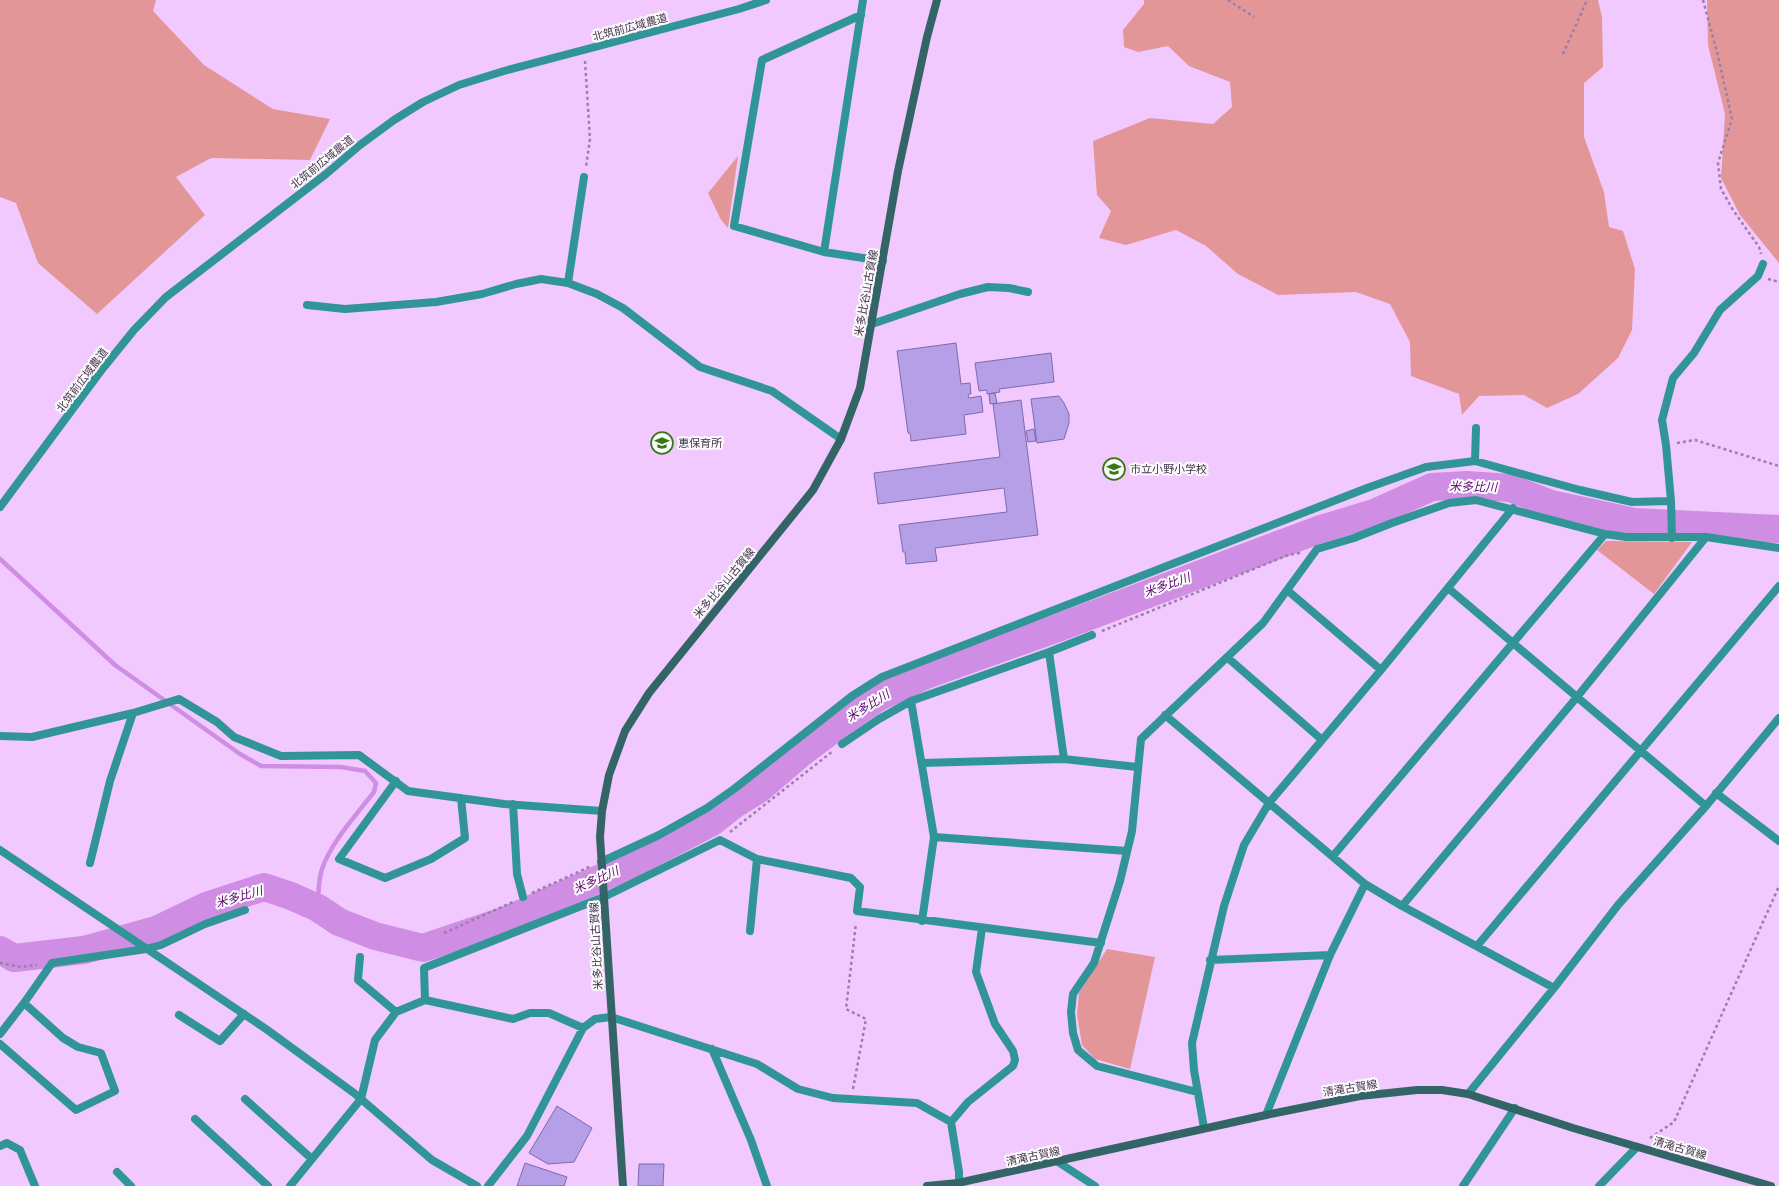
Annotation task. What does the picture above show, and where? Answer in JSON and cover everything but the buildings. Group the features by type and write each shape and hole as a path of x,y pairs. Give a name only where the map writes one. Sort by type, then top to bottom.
{"main road":[{"name":"米多比谷山古賀線","path":"623,1186 600,837 602,811 609,775 625,732 649,693 812,490 841,439 860,388 898,171 927,37 937,0"},
{"name":"清滝古賀線","path":"928,1186 958,1184 1204,1128 1360,1096 1410,1091 1442,1090 1468,1094 1637,1147 1771,1186"}],"street":[{"name":"北筑前広域農道","path":"0,507 100,372 134,330 166,297 394,120 423,102 459,85 504,71 732,11 766,0"},
{"path":"824,252 864,0"},
{"path":"861,15 762,60 734,226 824,252 883,260"},
{"path":"568,283 584,177"},
{"path":"1672,538 1671,501 1666,445 1662,420 1673,378 1694,353 1720,310 1758,276 1763,264"},
{"path":"307,305 345,309 436,302 482,294 516,284 541,279 568,283 597,294 623,308 700,367 772,391 841,439"},
{"path":"872,324 960,294 988,287 1009,288 1028,292"},
{"path":"1475,461 1476,428"},
{"path":"601,862 659,835 707,808 734,789 852,696 882,677 1367,488 1426,467 1475,461 1580,490 1632,502 1671,501"},
{"path":"1197,1092 1097,1066 1078,1050 1073,1033 1073,994 1094,963 1120,881 1132,831 1137,768 1142,739 1263,623 1316,549 1354,538 1449,503 1476,500 1513,508 1605,534 1626,537 1706,537 1779,548"},
{"path":"1204,1128 1197,1092 1192,1043 1210,960 1224,906 1244,845 1268,803 1381,670 1513,508"},
{"path":"1333,856 1605,534"},
{"path":"1402,906 1577,697 1706,537"},
{"path":"1476,946 1779,586"},
{"path":"1448,588 1706,806"},
{"path":"1287,590 1381,670"},
{"path":"842,744 879,719 911,701 1049,652 1092,634"},
{"path":"1049,652 1064,759"},
{"path":"1228,658 1321,739"},
{"path":"0,736 32,737 133,713 179,699 216,722 234,737 281,756 359,755 408,791 514,804 602,811"},
{"path":"911,701 934,837 922,921"},
{"path":"90,863 110,781 133,713"},
{"path":"1166,715 1365,884 1402,906 1554,988"},
{"path":"1468,1094 1554,988 1618,905 1706,806 1779,718"},
{"path":"922,763 1064,759 1137,768"},
{"path":"396,781 339,859 385,878 431,859 464,838 461,798"},
{"path":"1716,793 1779,841"},
{"path":"514,804 517,874 522,897"},
{"path":"934,837 1127,851"},
{"path":"426,1000 424,968 604,894 720,840 757,859 851,878 860,887 857,911 922,921 1101,943"},
{"path":"0,850 244,1014 361,1099 432,1160 477,1186"},
{"path":"750,931 757,859"},
{"path":"1266,1115 1330,955 1365,884"},
{"path":"0,1034 24,1004 52,963 146,949 161,945 205,924 245,910"},
{"path":"958,1184 959,1172 951,1122 968,1102 1013,1066 1015,1060 1013,1051 995,1024 976,972 982,928"},
{"path":"1210,960 1330,955"},
{"path":"360,958 358,980 396,1012"},
{"path":"290,1186 361,1099 375,1040 396,1012 426,1000 514,1018 530,1013 549,1014 583,1028"},
{"path":"0,1044 76,1110 115,1090 101,1053 78,1047 63,1038 24,1004"},
{"path":"179,1015 220,1041 244,1014"},
{"path":"488,1186 528,1136 583,1028 595,1019 611,1017 757,1064 798,1088 833,1098 917,1103 951,1122"},
{"path":"712,1049 751,1140 767,1186"},
{"path":"245,1099 312,1159"},
{"path":"1463,1186 1515,1108"},
{"path":"195,1119 268,1186"},
{"path":"0,1146 7,1143 20,1150 35,1186"},
{"path":"1599,1186 1637,1147"},
{"path":"1058,1162 1095,1186"},
{"path":"117,1172 131,1186"}],"path":[{"path":"1228,0 1254,17"},
{"path":"1563,54 1587,0"},
{"path":"1703,0 1718,56 1732,119 1718,163 1721,189 1733,210 1759,247 1763,264"},
{"path":"584,50 590,139 584,177"},
{"path":"1666,445 1695,440 1779,466"},
{"path":"1092,634 1288,555 1316,549"},
{"path":"720,840 842,744"},
{"path":"1637,1147 1674,1122 1779,886"},
{"path":"852,1099 866,1019 846,1009 857,911"},
{"path":"0,964 21,967 52,963"}],"shaded area":[{"path":"0,0 156,0 153,11 204,65 273,109 330,119 310,160 211,158 176,177 205,215 97,314 38,263 16,203 0,197"},
{"path":"1144,0 1598,0 1602,17 1603,67 1584,83 1584,137 1604,192 1609,227 1623,231 1635,269 1632,330 1618,358 1578,394 1547,408 1524,395 1479,396 1462,415 1459,394 1411,376 1410,342 1390,304 1356,292 1278,295 1238,274 1206,246 1176,230 1126,245 1099,238 1111,211 1097,195 1093,141 1150,118 1213,124 1232,107 1230,82 1189,66 1168,46 1138,52 1124,47 1123,30 1144,4"},
{"path":"1707,0 1779,0 1779,263 1740,215 1721,178 1725,114 1708,45"},
{"path":"738,156 728,228 721,220 708,193"},
{"path":"1606,541 1692,542 1654,594 1597,550"},
{"path":"1107,949 1155,957 1130,1069 1095,1059 1082,1045 1077,1014 1079,993"}],"waterway":[{"name":"米多比川","path":"0,950 14,958 84,950 156,930 206,906 264,887 291,896 318,908 339,922 375,936 423,948 509,919 628,866 712,822 732,806 759,789 800,754 841,723 879,697 926,675 1055,629 1318,530 1374,513 1432,487 1467,485 1510,488 1551,504 1634,522 1779,529"},
{"path":"0,559 115,665 240,754 261,766 341,767 365,771 376,783 374,792 345,829 326,859 320,879 318,908"}],"place":[{"name":"恵保育所","path":"662,443"},
{"name":"市立小野小学校","path":"1114,469"}]}
